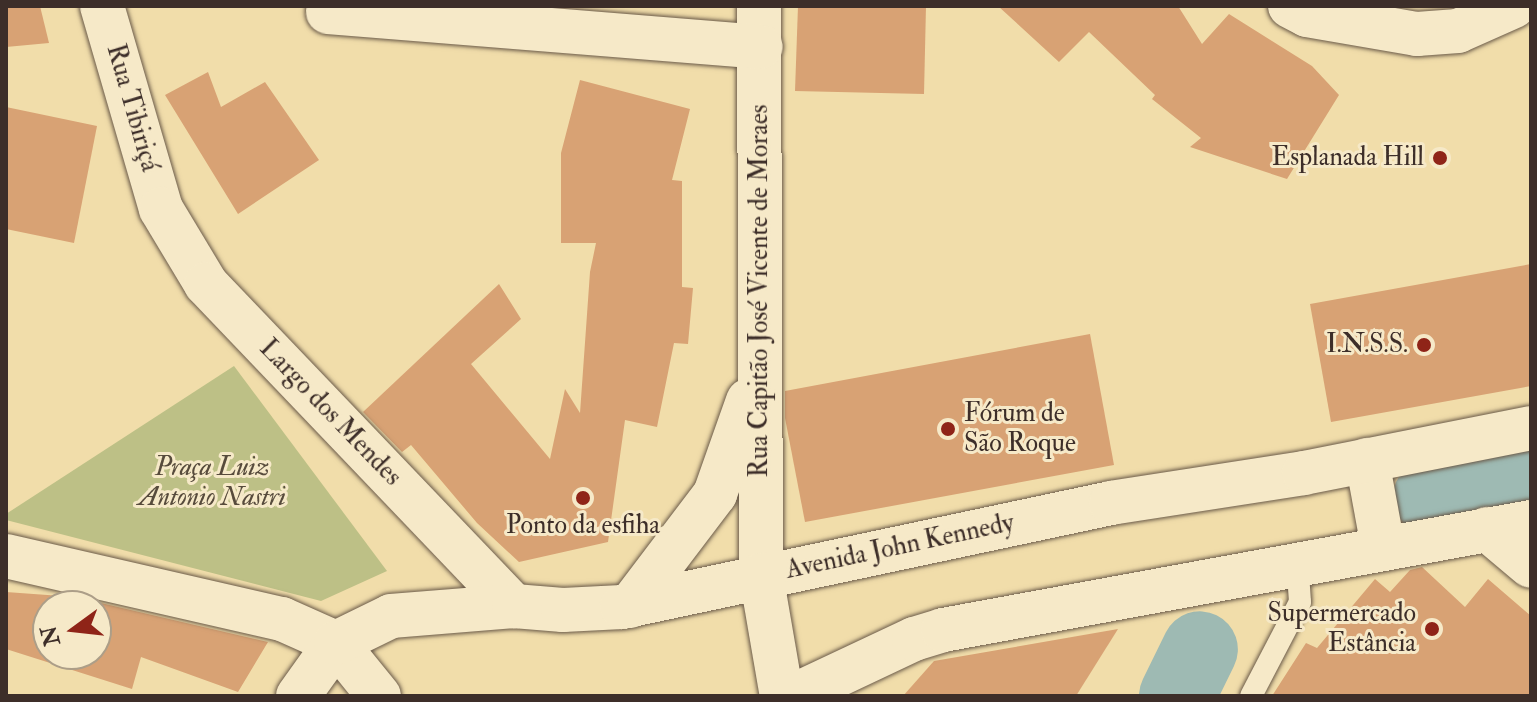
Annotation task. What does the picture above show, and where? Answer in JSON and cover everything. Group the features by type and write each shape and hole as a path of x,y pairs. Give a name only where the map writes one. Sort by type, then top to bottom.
{"main road":[{"name":"Rua Tibiriçá","path":"102,6 161,209"},
{"path":"1290,6 1307,15 1417,34 1458,31 1514,6"},
{"path":"328,12 760,27"},
{"name":"Rua Capitão José Vicente de Moraes","path":"760,27 761,575 782,696"},
{"name":"Largo dos Mendes","path":"161,209 206,284 514,606"},
{"path":"630,606 715,494 760,369"},
{"name":"Avenida John Kennedy","path":"298,696 336,643 391,616 514,606 563,610 630,606 761,575 1111,503 1367,460 1531,428"},
{"path":"1367,460 1383,547"},
{"path":"793,696 914,639 943,630 1531,522"},
{"path":"1487,529 1531,566"},
{"path":"6,556 282,619 336,643 379,696"}],"lane":[{"path":"1251,696 1300,602 1297,563"}],"green space":[{"name":"Praça Luiz Antonio Nastri","path":"234,366 387,571 321,601 6,520 6,514"}],"building":[{"path":"6,6 40,6 49,43 6,47"},
{"path":"798,6 926,6 924,94 795,91"},
{"path":"998,6 1178,6 1202,44 1229,14 1312,66 1339,95 1287,179 1190,147 1201,138 1152,99 1155,95 1089,32 1059,62"},
{"path":"208,72 221,107 265,82 319,160 238,214 165,95"},
{"path":"580,80 690,109 672,180 682,181 682,287 693,288 688,344 674,343 657,427 625,420 608,542 519,562 477,523 411,445 402,452 363,412 499,284 521,319 471,364 550,459 565,389 580,413 590,272 596,243 561,243 561,153"},
{"path":"6,107 97,126 74,243 6,229"},
{"name":"I.N.S.S.","path":"1531,264 1531,386 1331,422 1310,304"},
{"name":"Fórum de São Roque","path":"1090,334 1114,465 805,522 785,418 785,391"},
{"name":"Supermercado Estância","path":"1422,567 1465,607 1488,579 1531,616 1531,696 1272,696 1306,643 1317,648 1375,579 1390,592 1410,570"},
{"path":"6,592 32,594 32,657 6,649"},
{"path":"112,606 268,642 238,692 141,657 132,689 72,670 112,670"},
{"path":"1118,629 1076,696 903,696 934,661"}],"waterway":[{"path":"1431,497 1531,479"},
{"path":"1177,696 1200,649"}],"place":[{"name":"Esplanada Hill","path":"1440,158"},
{"name":"I.N.S.S.","path":"1424,345"},
{"name":"Fórum de São Roque","path":"948,429"},
{"name":"Ponto da esfiha","path":"583,498"},
{"name":"Supermercado Estância","path":"1432,629"}]}
